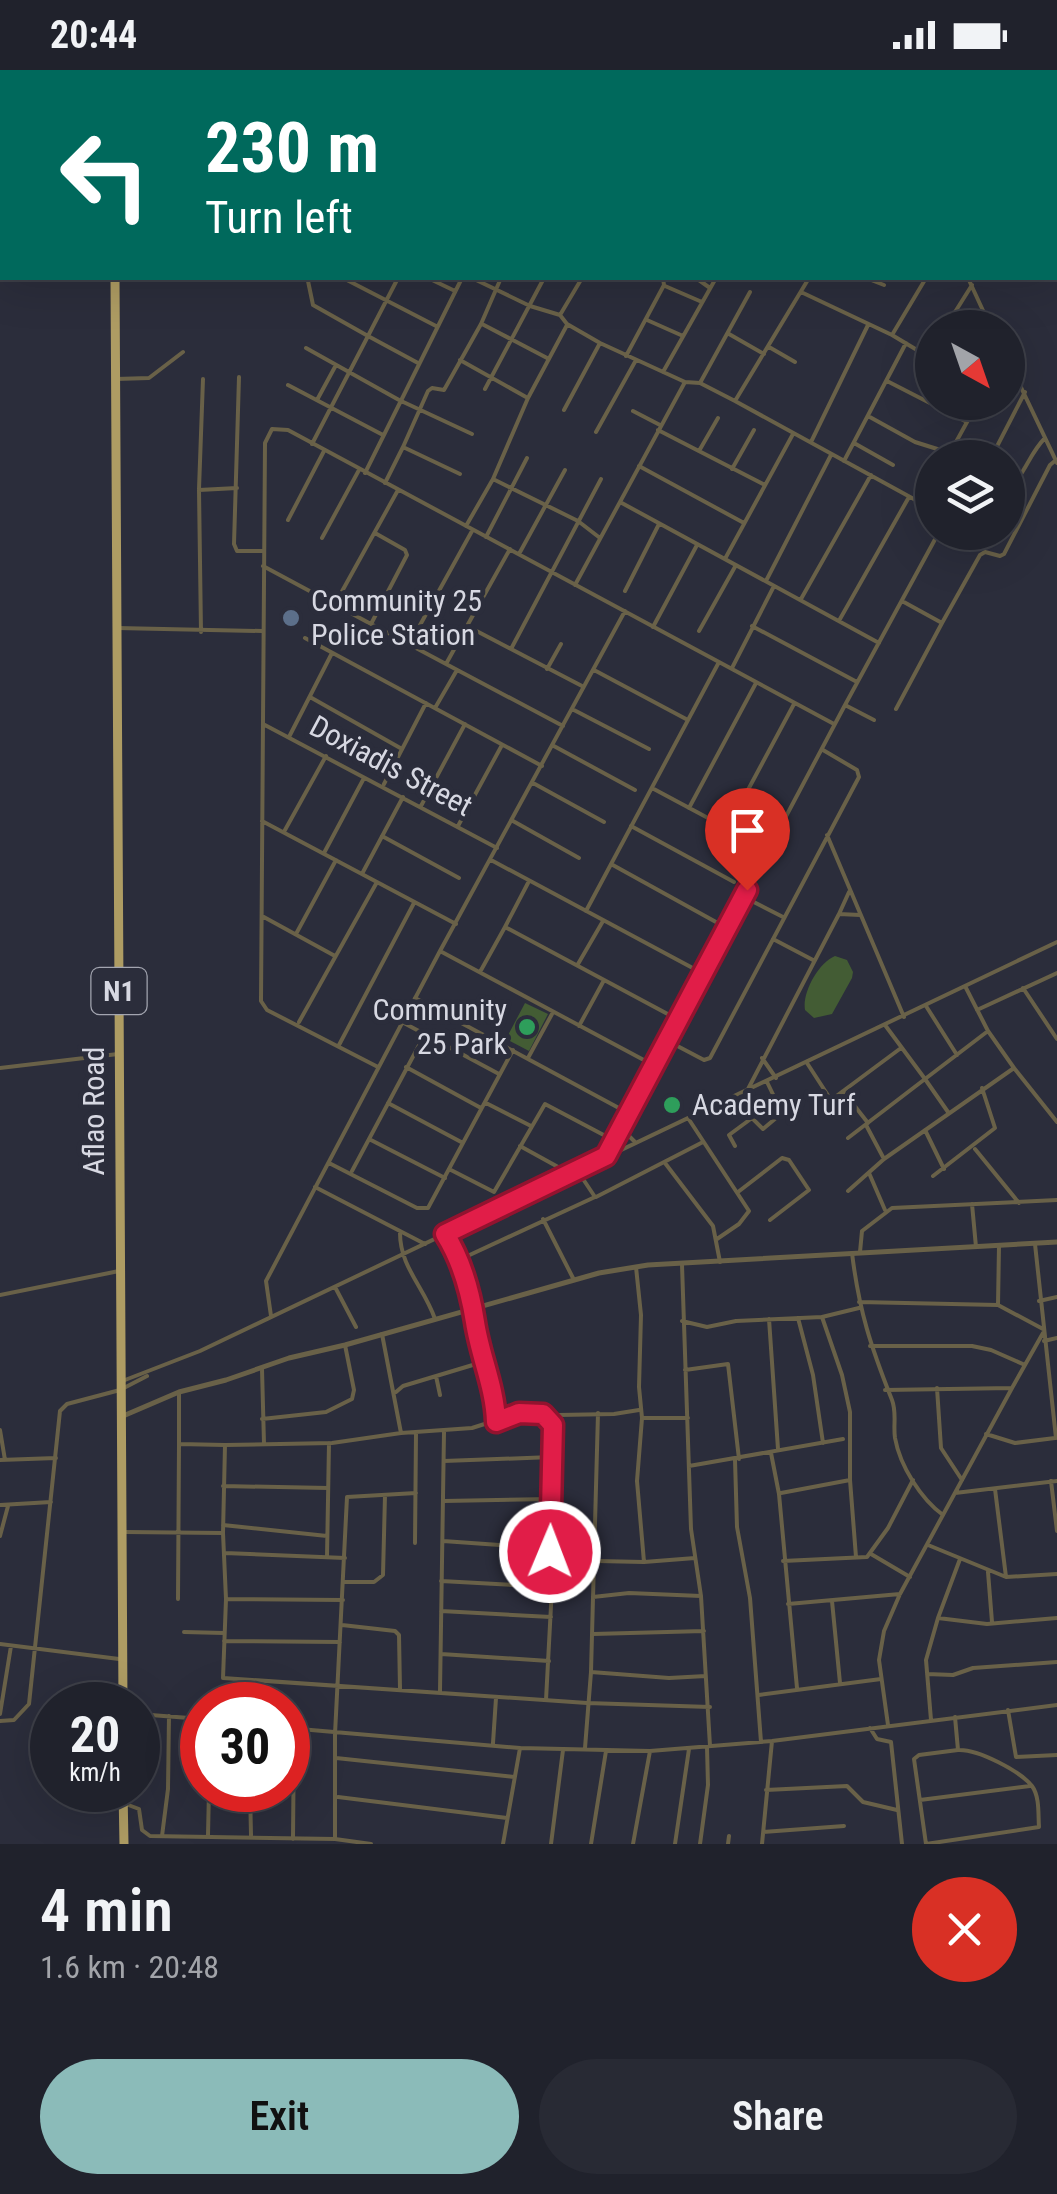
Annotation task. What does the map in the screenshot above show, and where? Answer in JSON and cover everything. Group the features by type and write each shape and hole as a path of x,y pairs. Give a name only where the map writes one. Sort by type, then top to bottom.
{"highway":[{"name":"Aflao Road","path":"115,280 122,1682"},
{"path":"124,1812 124,1844"}],"street":[{"path":"347,280 437,326"},
{"path":"312,444 397,280"},
{"path":"432,280 455,291"},
{"path":"322,538 382,435 461,280"},
{"path":"476,280 530,306 560,315 567,324 626,356 735,401 915,500"},
{"path":"385,483 418,408 429,389 444,390 500,280"},
{"path":"484,389 494,377 543,280"},
{"path":"560,315 581,280"},
{"path":"626,356 664,285 663,280"},
{"path":"699,280 710,288"},
{"path":"663,372 715,280"},
{"path":"735,401 808,280"},
{"path":"871,280 884,285"},
{"path":"892,334 925,280"},
{"path":"969,280 982,310"},
{"path":"308,281 314,305 418,363"},
{"path":"664,285 702,302"},
{"path":"956,310 972,285"},
{"path":"700,384 750,292"},
{"path":"801,292 892,334 915,349"},
{"path":"646,319 684,336"},
{"path":"480,324 549,359"},
{"path":"466,526 493,479 528,398 567,324"},
{"path":"810,444 868,325"},
{"path":"728,334 764,354"},
{"path":"564,410 600,343"},
{"path":"844,461 906,344"},
{"path":"769,347 795,362"},
{"path":"306,348 399,400 472,434"},
{"path":"116,378 149,378 183,352"},
{"path":"460,360 528,398"},
{"path":"596,432 636,360"},
{"path":"317,400 336,364"},
{"path":"239,377 234,548 263,551"},
{"path":"201,632 198,490 203,379"},
{"path":"868,416 915,442 950,453 967,422 886,381"},
{"path":"575,586 685,382"},
{"path":"288,386 382,435"},
{"path":"896,709 980,555 1004,554 1050,466 1056,462 1025,392"},
{"path":"633,411 765,485"},
{"path":"699,451 718,418"},
{"path":"378,1067 262,1004 263,551 265,443 272,429 283,429 324,450 834,724"},
{"path":"732,469 754,430"},
{"path":"725,559 793,434"},
{"path":"1025,466 1044,438"},
{"path":"854,442 892,465"},
{"path":"404,447 460,474"},
{"path":"288,520 324,450"},
{"path":"766,581 831,455"},
{"path":"486,537 527,458"},
{"path":"639,466 744,523"},
{"path":"519,554 565,470"},
{"path":"801,600 870,474"},
{"path":"493,479 578,521 600,538"},
{"path":"511,649 601,480"},
{"path":"198,490 237,488"},
{"path":"335,604 398,490"},
{"path":"839,621 909,497"},
{"path":"620,502 879,643"},
{"path":"624,591 660,523"},
{"path":"409,645 473,530"},
{"path":"372,624 407,555 405,550 374,533"},
{"path":"653,627 698,544"},
{"path":"446,664 510,550"},
{"path":"606,1156 930,550"},
{"path":"700,630 736,565"},
{"path":"263,566 563,726"},
{"path":"732,668 774,586"},
{"path":"902,601 942,623"},
{"path":"270,1317 266,1281 625,611"},
{"path":"467,626 584,687"},
{"path":"752,626 857,682"},
{"path":"117,628 262,631"},
{"path":"305,638 542,766"},
{"path":"547,669 561,644"},
{"path":"289,738 332,653"},
{"path":"586,911 719,662"},
{"path":"436,708 457,670"},
{"path":"594,670 688,720"},
{"path":"689,808 756,683"},
{"path":"310,698 402,749"},
{"path":"383,785 426,704"},
{"path":"727,829 794,704"},
{"path":"846,706 874,720"},
{"path":"572,709 649,750"},
{"name":"Doxiadis Street","path":"263,724 497,848"},
{"path":"421,806 465,724"},
{"path":"458,826 502,744"},
{"path":"552,745 635,790"},
{"path":"666,1040 704,1060 710,1058 859,773 821,749"},
{"path":"284,832 326,756"},
{"path":"324,853 365,776"},
{"path":"533,783 604,822"},
{"path":"652,788 768,850"},
{"path":"362,874 403,797"},
{"path":"262,821 456,924"},
{"path":"513,821 580,858"},
{"path":"631,826 734,882"},
{"path":"827,834 904,1017"},
{"path":"382,836 459,878"},
{"path":"296,934 336,860"},
{"path":"491,860 702,973"},
{"path":"611,864 726,928"},
{"path":"480,972 528,881"},
{"path":"298,1024 377,882"},
{"path":"746,1091 849,892"},
{"path":"744,897 784,917"},
{"path":"339,1046 414,903"},
{"path":"839,914 860,916"},
{"path":"262,916 334,956"},
{"path":"577,966 603,921"},
{"path":"504,927 677,1020"},
{"path":"772,939 813,960"},
{"path":"11,1646 0,1717 14,1720 26,1710 60,1411 67,1404 123,1384 281,1312 1057,942"},
{"path":"440,951 655,1066"},
{"path":"977,1010 1057,972"},
{"path":"579,1026 603,981"},
{"path":"965,986 988,1031 1057,1122"},
{"path":"1023,988 1057,1039"},
{"path":"415,998 630,1114"},
{"path":"926,1006 957,1055"},
{"path":"528,1058 553,1013"},
{"path":"402,1022 500,1074"},
{"path":"885,1025 948,1112"},
{"path":"848,1138 988,1031"},
{"path":"351,1172 425,1034"},
{"path":"807,1063 829,1102 901,1048"},
{"path":"328,1163 423,1210 428,1208 512,1050"},
{"path":"0,1068 118,1054"},
{"path":"762,1058 776,1078"},
{"path":"406,1067 481,1108"},
{"path":"848,1191 884,1159 1014,1068"},
{"path":"767,1082 782,1112"},
{"path":"933,1176 996,1128 982,1088"},
{"path":"844,1091 868,1124 884,1159"},
{"path":"484,1102 530,1126"},
{"path":"735,1146 730,1134 777,1102"},
{"path":"388,1103 463,1143"},
{"path":"449,1168 494,1192 545,1104 615,1140"},
{"path":"752,1118 762,1129 793,1105"},
{"path":"688,1118 749,1214 717,1239"},
{"path":"622,1129 635,1142"},
{"path":"925,1130 944,1169"},
{"path":"368,1139 444,1178"},
{"path":"461,1259 704,1142"},
{"path":"520,1146 570,1174"},
{"path":"974,1148 1020,1203"},
{"path":"738,1192 782,1158 789,1160 809,1190 770,1220"},
{"path":"666,1163 711,1223 720,1262"},
{"path":"577,1170 594,1198"},
{"path":"869,1173 886,1211"},
{"path":"316,1186 425,1244"},
{"path":"943,1516 913,1480 896,1442 896,1414 859,1305 856,1253 862,1231 892,1208 1057,1200"},
{"path":"972,1204 976,1247"},
{"path":"543,1219 574,1280"},
{"path":"400,1231 400,1256 422,1288 435,1319"},
{"path":"445,1234 461,1259 475,1308 496,1422"},
{"path":"120,1417 178,1392 302,1354 574,1280 636,1267 1057,1242"},
{"path":"986,1434 1015,1443 1056,1438 1035,1243"},
{"path":"998,1304 1000,1246"},
{"path":"682,1265 694,1558 710,1707 708,1785 700,1844"},
{"path":"636,1267 641,1315 642,1418 637,1480 644,1562"},
{"path":"0,1295 120,1271"},
{"path":"335,1286 356,1327"},
{"path":"1039,1300 1057,1298"},
{"path":"270,1302 281,1312"},
{"path":"682,1321 700,1327 822,1317 859,1305 998,1304 1043,1332"},
{"path":"822,1317 848,1398 856,1557"},
{"path":"798,1318 813,1375 823,1442"},
{"path":"768,1319 783,1561 797,1688"},
{"path":"888,1725 881,1679 881,1644 900,1594 1043,1332"},
{"path":"382,1334 401,1432"},
{"path":"1044,1341 1057,1338"},
{"path":"262,1419 326,1412 352,1399 354,1390 345,1345"},
{"path":"870,1346 972,1346 1025,1365"},
{"path":"395,1393 402,1386 486,1361"},
{"path":"685,1370 728,1364 737,1460 737,1526 750,1598 762,1742"},
{"path":"262,1368 264,1446"},
{"path":"436,1376 440,1394"},
{"path":"393,1384 402,1386"},
{"path":"937,1388 941,1448 962,1480"},
{"path":"886,1390 1012,1388"},
{"path":"178,1392 178,1599"},
{"path":"179,1444 328,1443 401,1432 444,1432 496,1422 519,1413 553,1418 641,1410"},
{"path":"585,1750 598,1413"},
{"path":"546,1700 552,1587 553,1418"},
{"path":"642,1418 688,1418"},
{"path":"0,1430 2,1460 56,1458"},
{"path":"415,1543 416,1432"},
{"path":"440,1691 444,1432"},
{"path":"689,1466 843,1439"},
{"path":"327,1557 328,1443"},
{"path":"222,1678 225,1445"},
{"path":"444,1461 552,1456"},
{"path":"779,1494 850,1480"},
{"path":"783,1561 867,1556 888,1528 913,1480"},
{"path":"955,1492 1054,1481 1057,1531"},
{"path":"223,1486 329,1488"},
{"path":"995,1489 1006,1577"},
{"path":"334,1839 347,1497 416,1493"},
{"path":"344,1582 374,1582 383,1575 385,1495"},
{"path":"444,1502 551,1499"},
{"path":"0,1505 50,1502"},
{"path":"0,1536 8,1506"},
{"path":"222,1525 328,1536"},
{"path":"120,1532 223,1533"},
{"path":"443,1541 550,1552"},
{"path":"540,1548 550,1544"},
{"path":"928,1545 1006,1577 1057,1574"},
{"path":"222,1553 345,1558"},
{"path":"869,1553 910,1577"},
{"path":"551,1560 644,1562 694,1558"},
{"path":"932,1720 927,1651 960,1559"},
{"path":"988,1572 992,1624"},
{"path":"441,1581 552,1587"},
{"path":"593,1597 629,1593 701,1596"},
{"path":"788,1604 900,1594"},
{"path":"226,1599 342,1600"},
{"path":"832,1601 840,1684"},
{"path":"441,1610 551,1617"},
{"path":"938,1618 992,1624 1057,1618"},
{"path":"342,1625 399,1635 400,1688"},
{"path":"592,1634 704,1631"},
{"path":"184,1632 224,1633"},
{"path":"224,1642 341,1642"},
{"path":"0,1644 122,1659"},
{"path":"441,1654 548,1662"},
{"path":"927,1674 1057,1662"},
{"path":"591,1672 669,1678 708,1676"},
{"path":"215,1679 400,1688 588,1704 710,1707"},
{"path":"759,1696 881,1679"},
{"path":"493,1745 496,1698"},
{"path":"310,1731 520,1748 689,1749 1057,1705"},
{"path":"1008,1710 1016,1757 1057,1755"},
{"path":"160,1715 180,1717"},
{"path":"162,1836 168,1789 169,1716"},
{"path":"955,1717 958,1750"},
{"path":"870,1728 877,1738 891,1742 902,1844"},
{"path":"762,1844 772,1740"},
{"path":"503,1844 520,1748"},
{"path":"675,1844 689,1749"},
{"path":"551,1844 563,1750"},
{"path":"632,1844 650,1750"},
{"path":"958,1750 981,1754 1032,1786 1038,1806 1038,1827 926,1844 915,1758 958,1750"},
{"path":"590,1844 606,1751"},
{"path":"336,1758 514,1778"},
{"path":"766,1790 848,1786 863,1802 897,1810"},
{"path":"920,1800 1032,1786"},
{"path":"337,1797 507,1818"},
{"path":"139,1812 146,1835 334,1839 371,1844"},
{"path":"208,1812 208,1836"},
{"path":"250,1812 251,1838"},
{"path":"292,1812 293,1840"},
{"path":"763,1832 844,1826"},
{"path":"983,1835 984,1844"},
{"path":"728,1844 729,1836"}],"green space":[{"path":"835,956 847,960 852,978 832,1014 814,1018 805,1010 809,987 817,972"},
{"name":"Community 25 Park","path":"525,1003 548,1014 529,1051 506,1039"}],"place":[{"name":"Community 25 Police Station","path":"291,618"},
{"name":"Community 25 Park","path":"527,1027"},
{"name":"Academy Turf","path":"672,1105"}],"route":[{"path":"550,1552 553,1425 543,1414 519,1413 496,1422 475,1308 461,1259 445,1234 606,1156 747,890"}]}
